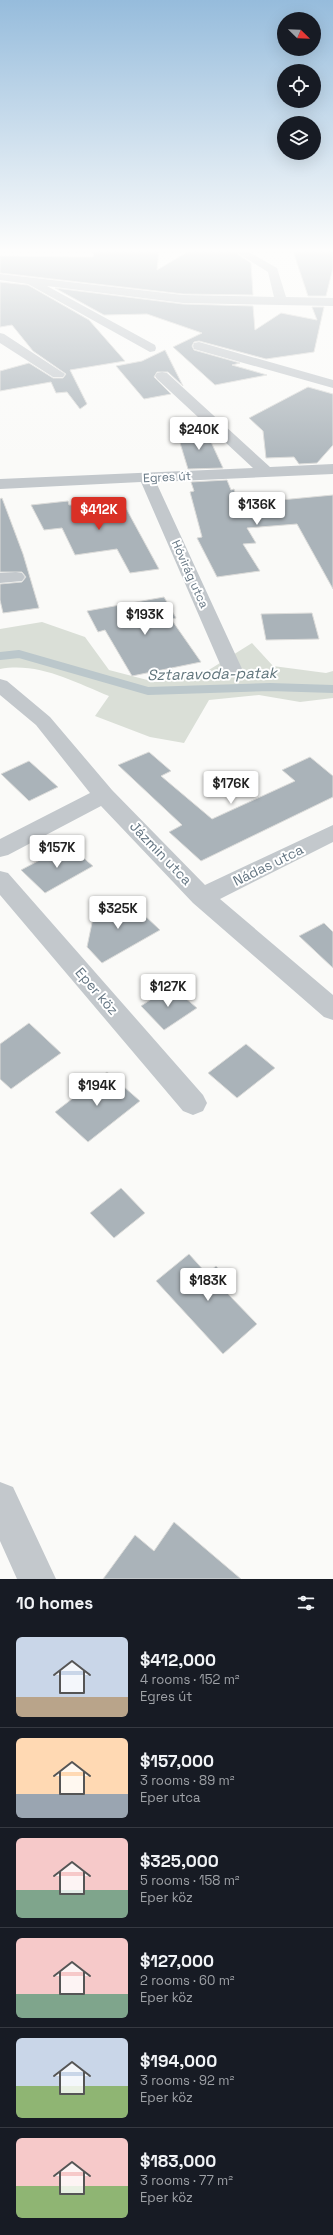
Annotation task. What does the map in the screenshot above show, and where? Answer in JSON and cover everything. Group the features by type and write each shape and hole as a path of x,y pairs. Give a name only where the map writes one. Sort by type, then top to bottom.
{"street":[{"path":"107,325 150,348"},
{"path":"0,337 58,374"},
{"path":"199,346 333,384"},
{"path":"162,376 266,472"},
{"name":"Egres út","path":"0,484 333,469"},
{"name":"Hóvirág utca","path":"147,478 233,671"},
{"name":"Jázmin utca","path":"0,685 44,721 104,794 202,897 333,1010"},
{"path":"0,849 104,794"},
{"name":"Nádas utca","path":"202,897 333,833"},
{"name":"Eper köz","path":"0,879 193,1102"},
{"path":"0,1500 37,1579"}],"shaded area":[{"path":"42,622 85,637 109,670 155,682 204,673 252,643 273,666 326,673 333,671 333,698 300,702 259,695 209,700 184,743 150,737 95,716 109,696 69,679 42,671 29,668 0,669 0,629"}],"building":[{"path":"0,325 93,325 125,361 70,370 87,404 80,409 67,392 56,393 51,382 0,391 0,371 29,363 53,378 63,378 66,374 33,351 12,325 0,327"},
{"path":"178,325 255,325 255,330 263,325 320,325 314,352 266,359 199,341 194,342 192,346 194,350 240,363 232,365 267,375 215,385 173,347 202,333"},
{"path":"165,350 183,386 168,372 157,372 154,377 171,394 144,399 116,366 142,361"},
{"path":"308,387 333,394 333,445 317,463 299,464 294,457 266,458 263,431 249,418"},
{"path":"206,431 223,468 188,469 177,433"},
{"path":"227,480 231,490 234,489 238,504 333,495 333,589 297,524 247,528 256,543 243,544 260,571 217,577 197,538 202,537 190,492 194,491 191,482"},
{"path":"2,498 23,554 39,608 3,613 0,600 0,584 22,582 26,577 22,572 0,572 0,499"},
{"path":"68,501 69,505 85,505 122,501 159,569 130,573 117,549 75,555 62,528 44,530 31,505"},
{"path":"164,597 176,618 171,619 201,662 132,676 105,630 98,632 87,611"},
{"path":"312,613 319,639 266,640 261,614"},
{"path":"149,752 171,771 161,776 212,819 295,781 282,770 310,757 333,776 333,797 201,861 169,832 182,825 118,765"},
{"path":"29,761 58,787 29,801 1,774"},
{"path":"68,845 93,866 45,893 21,870"},
{"path":"125,897 160,930 102,963 87,947 94,913"},
{"path":"324,923 333,932 333,968 299,936"},
{"path":"171,986 197,1008 164,1030 141,1006"},
{"path":"29,1023 61,1053 11,1089 0,1079 0,1044"},
{"path":"246,1044 275,1068 237,1098 208,1073"},
{"path":"107,1072 140,1101 88,1142 55,1112"},
{"path":"121,1188 145,1213 114,1238 90,1213"},
{"path":"189,1254 207,1274 216,1266 236,1287 228,1294 257,1324 223,1354 156,1281"},
{"path":"174,1522 241,1579 103,1579 135,1535 154,1551"}],"waterway":[{"name":"Sztaravoda-patak","path":"0,656 19,654 148,691 270,687 333,689"}]}
